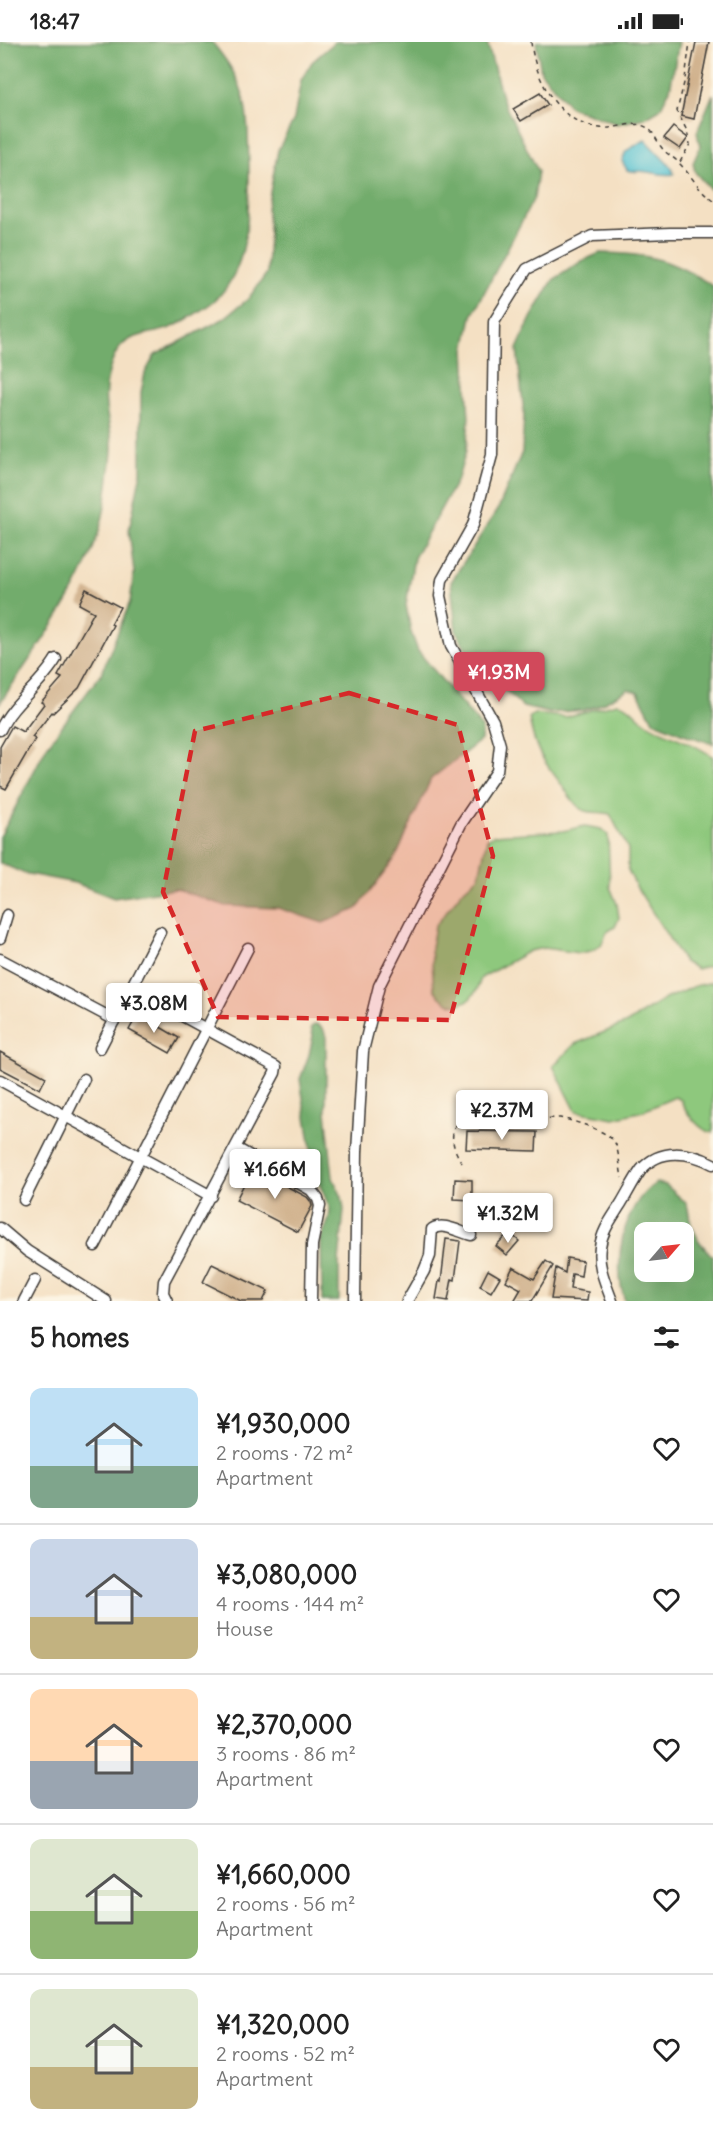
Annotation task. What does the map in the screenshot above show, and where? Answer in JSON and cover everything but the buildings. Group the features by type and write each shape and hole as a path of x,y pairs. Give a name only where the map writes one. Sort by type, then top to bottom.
{"street":[{"path":"355,1301 357,1152 363,1051 379,986 461,825 497,771 500,745 493,721 451,646 440,596 442,580 473,525 492,455 494,322 527,269 592,236 713,233"},
{"path":"0,730 13,709 42,681 56,659"},
{"path":"0,938 8,915"},
{"path":"100,1048 160,932"},
{"path":"95,1245 248,948"},
{"path":"0,960 115,1020"},
{"path":"131,988 276,1067 275,1073 211,1196 164,1281 163,1293 167,1301"},
{"path":"24,1200 84,1079"},
{"path":"0,1080 211,1196"},
{"path":"236,1148 311,1190 318,1199 320,1214 312,1245 311,1301"},
{"path":"612,1301 600,1263 600,1248 604,1231 642,1169 658,1158 676,1153 689,1154 713,1164"},
{"path":"407,1301 430,1256 432,1228 443,1226 471,1235"},
{"path":"0,1228 27,1251 106,1301"},
{"path":"24,1301 35,1280"}],"path":[{"path":"531,42 533,61 538,76 547,93 566,113 582,123 599,128 617,128 632,123 644,126 654,134 663,150 679,163 713,200"},
{"path":"679,163 690,144 687,131 677,111 685,79 690,42"},
{"path":"462,1162 453,1148 452,1138 456,1124 463,1121 560,1118 573,1121 612,1138 616,1144 621,1176 627,1194"}],"highlighted area":[{"path":"349,693 458,725 493,856 450,1020 218,1017 163,892 195,731"}],"green space":[{"path":"0,42 212,42 233,72 242,92 248,128 249,181 245,237 235,272 226,287 214,301 177,325 130,339 124,343 114,357 108,375 106,394 112,456 100,528 91,555 64,607 0,703"},
{"path":"335,42 487,42 503,101 538,171 534,198 472,316 465,350 469,420 466,451 458,478 414,558 406,605 411,632 418,651 482,728 481,740 431,779 396,857 357,909 323,923 278,908 226,906 176,889 114,898 75,883 23,873 0,863 0,837 47,746 101,674 130,602 134,573 129,530 141,472 141,392 145,373 155,355 223,319 248,299 267,273 269,229 267,208 278,150 294,119 301,80 312,62"},
{"path":"536,42 679,42 670,89 660,109 645,118 617,124 570,107 541,72"},
{"path":"713,94 713,193 695,172 693,163 700,147 697,132"},
{"path":"600,253 633,254 660,260 685,270 713,286 713,744 653,721 638,692 628,689 597,706 583,710 550,713 523,707 470,656 456,631 451,582 499,507 522,452 524,414 517,349 531,318 553,280 582,261"},
{"path":"617,703 629,707 652,726 713,757 713,965 697,969 684,962 628,870 628,849 610,814 586,811 577,806 546,763 534,740 529,718 534,714 566,717"},
{"path":"585,826 601,829 608,835 610,887 617,904 619,918 615,927 607,932 601,945 591,951 579,953 544,948 529,951 481,978 477,990 469,1000 457,1005 448,1003 440,997 434,989 431,948 435,926 463,890 479,876 487,839 494,835 563,831"},
{"path":"713,982 713,1133 698,1125 689,1115 681,1100 675,1097 643,1111 614,1118 576,1111 553,1066 575,1044 627,1023 665,999 695,986"},
{"path":"316,1024 323,1028 326,1037 326,1111 333,1178 342,1197 344,1210 339,1262 339,1301 322,1301 321,1239 329,1219 330,1209 315,1173 300,1079 309,1055 313,1036 311,1027"},
{"path":"656,1183 666,1185 687,1204 691,1222 634,1222 634,1282 694,1282 694,1230 699,1241 713,1255 713,1301 625,1301 621,1286 620,1253 628,1221 644,1193"}],"water":[{"path":"645,140 671,167 674,174 664,175 627,170 622,161 626,151"}]}
